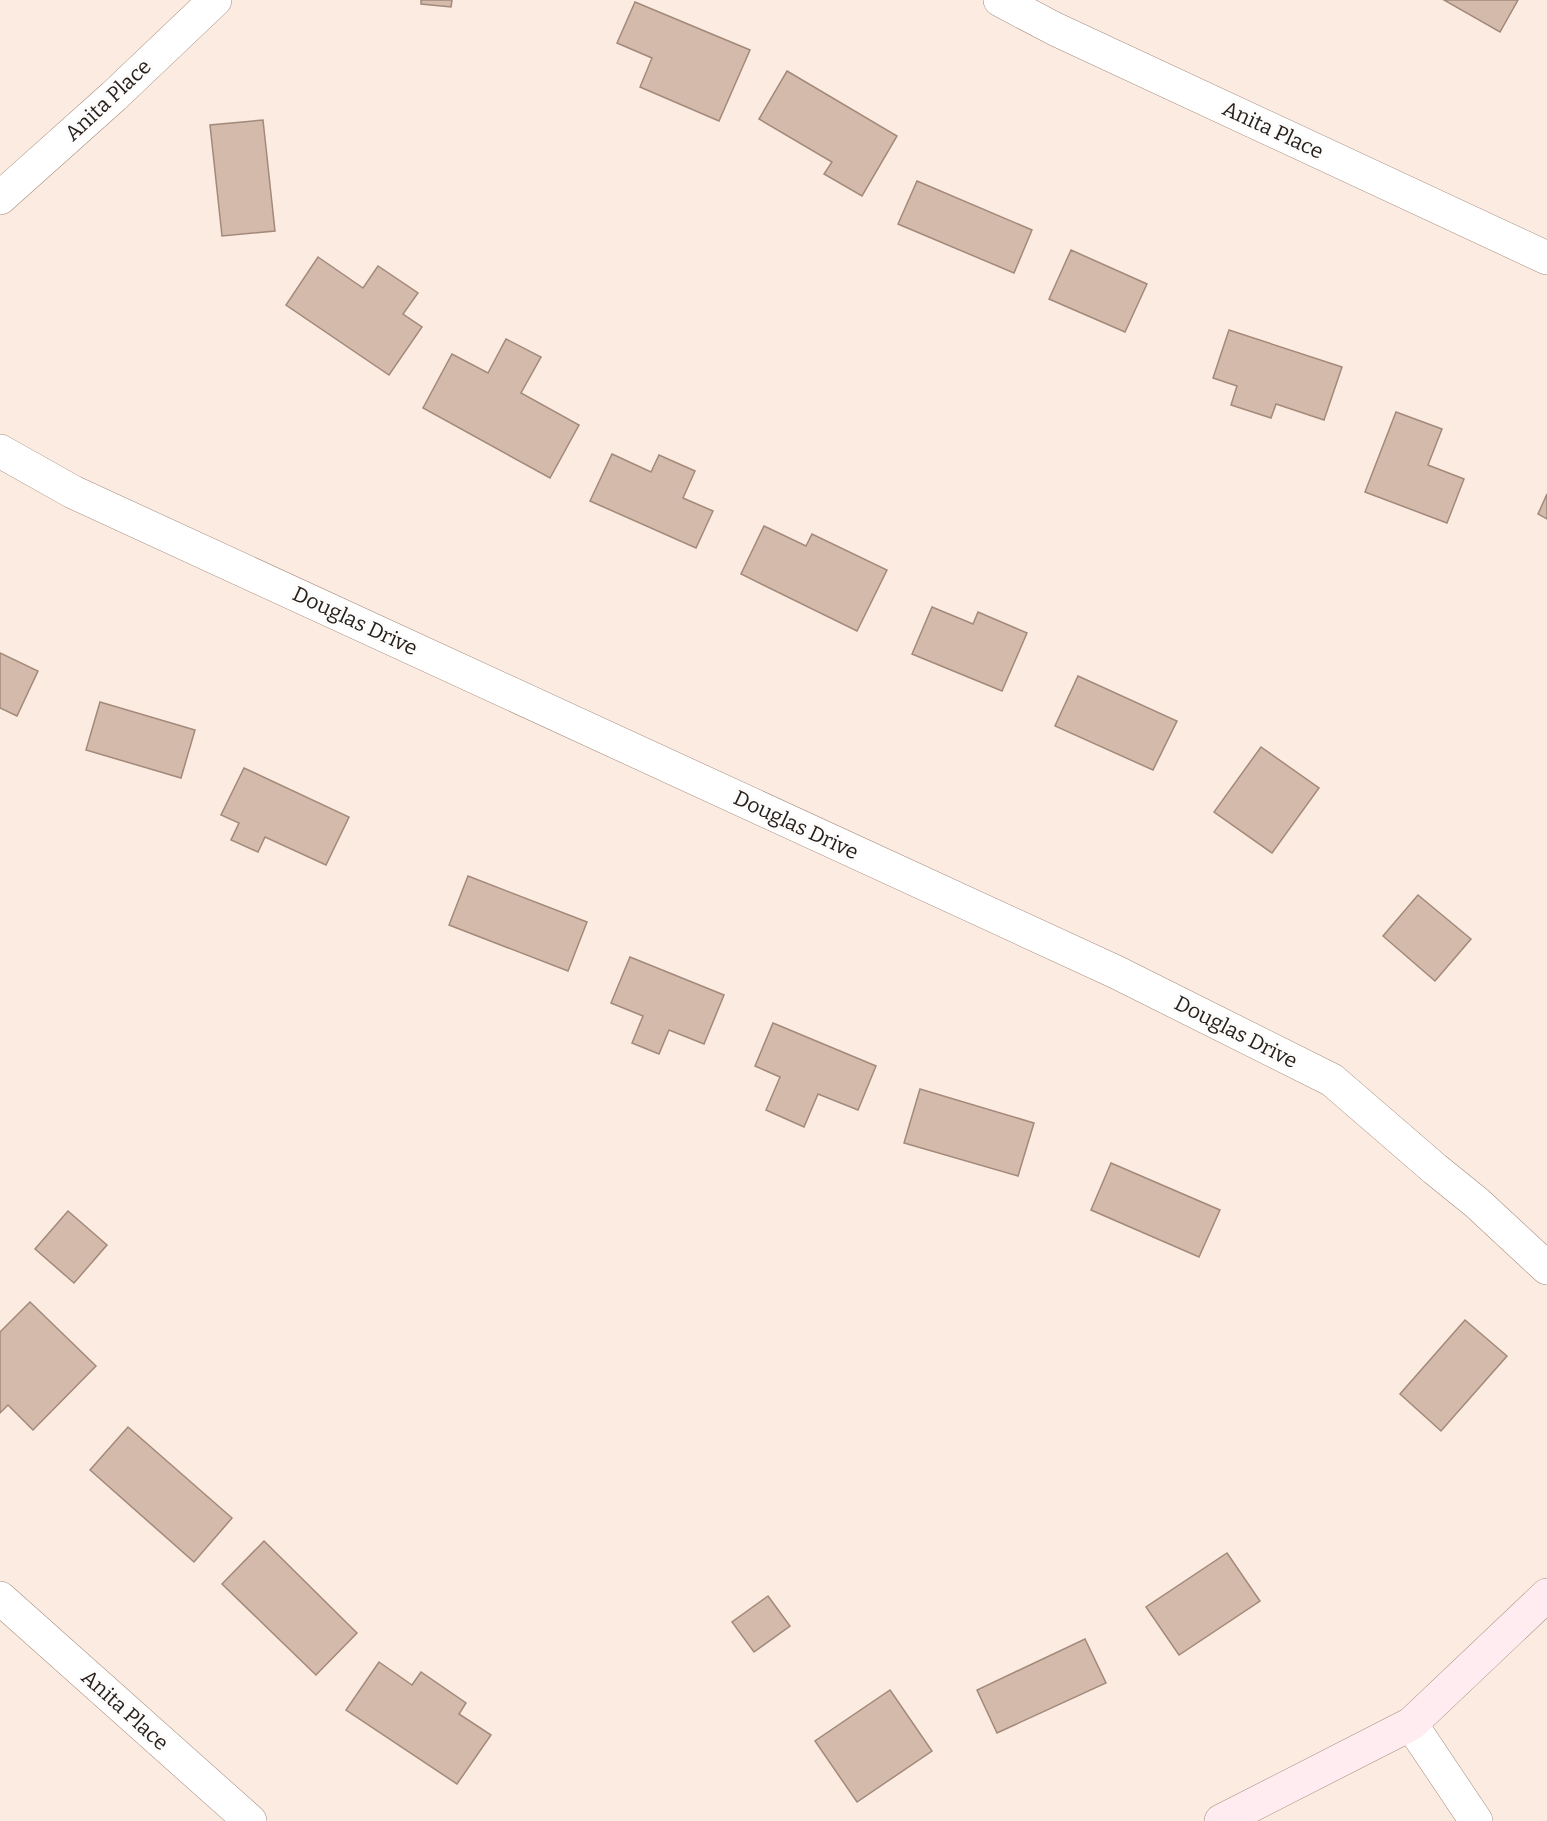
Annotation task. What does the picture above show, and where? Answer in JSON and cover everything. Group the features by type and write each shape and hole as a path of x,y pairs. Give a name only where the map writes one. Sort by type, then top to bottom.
{"street":[{"name":"Anita Place","path":"0,198 114,96 216,0"},
{"name":"Anita Place","path":"1000,0 1055,29 1547,258"},
{"name":"Douglas Drive","path":"0,451 73,492 1105,967 1332,1080 1478,1203 1547,1268"},
{"path":"1221,1821 1411,1724 1547,1594"},
{"name":"Anita Place","path":"0,1598 250,1821"},
{"path":"1411,1724 1476,1821"}],"building":[{"path":"421,0 452,0 451,7 421,4"},
{"path":"1444,0 1518,0 1500,32"},
{"path":"635,2 750,50 719,121 640,87 652,58 617,43"},
{"path":"787,71 897,136 862,196 824,174 832,162 759,119"},
{"path":"263,120 275,231 222,236 210,125"},
{"path":"917,181 1032,230 1014,273 898,224"},
{"path":"1071,250 1147,284 1125,332 1049,299"},
{"path":"318,257 363,288 378,266 418,293 403,314 422,327 389,375 286,305"},
{"path":"1229,330 1342,367 1324,420 1276,404 1271,418 1231,405 1237,386 1213,378"},
{"path":"506,339 541,357 521,393 579,425 550,478 423,408 452,354 488,373"},
{"path":"1396,412 1442,429 1428,465 1464,479 1447,523 1365,492"},
{"path":"612,454 651,472 659,455 695,471 683,498 713,511 696,548 590,501"},
{"path":"1547,494 1547,519 1538,514"},
{"path":"764,526 806,546 812,534 887,570 857,631 741,574"},
{"path":"932,607 973,624 978,612 1027,633 1002,691 912,654"},
{"path":"0,653 38,671 17,716 0,708"},
{"path":"1078,676 1177,721 1153,770 1055,726"},
{"path":"100,702 195,730 181,778 86,750"},
{"path":"1261,747 1319,788 1272,853 1214,812"},
{"path":"244,768 349,817 326,865 265,837 258,852 231,840 239,823 221,815"},
{"path":"468,876 587,922 568,971 449,925"},
{"path":"1418,895 1471,939 1435,981 1383,936"},
{"path":"630,957 724,995 704,1044 669,1030 659,1054 632,1043 643,1016 611,1003"},
{"path":"773,1023 876,1066 858,1110 818,1094 804,1127 766,1110 780,1077 755,1066"},
{"path":"920,1089 1034,1123 1018,1176 904,1143"},
{"path":"1111,1163 1220,1210 1199,1257 1091,1210"},
{"path":"68,1211 107,1245 74,1283 35,1249"},
{"path":"30,1302 96,1366 33,1430 8,1405 0,1413 0,1332"},
{"path":"1465,1320 1507,1356 1441,1431 1400,1394"},
{"path":"128,1427 232,1518 194,1562 90,1470"},
{"path":"264,1541 357,1633 316,1675 222,1584"},
{"path":"1227,1553 1260,1601 1179,1655 1146,1607"},
{"path":"768,1596 790,1626 754,1652 732,1622"},
{"path":"1085,1639 1106,1683 997,1733 977,1690"},
{"path":"379,1662 412,1685 421,1672 466,1703 459,1714 491,1735 457,1784 346,1710"},
{"path":"890,1690 932,1751 857,1802 815,1741"}]}
